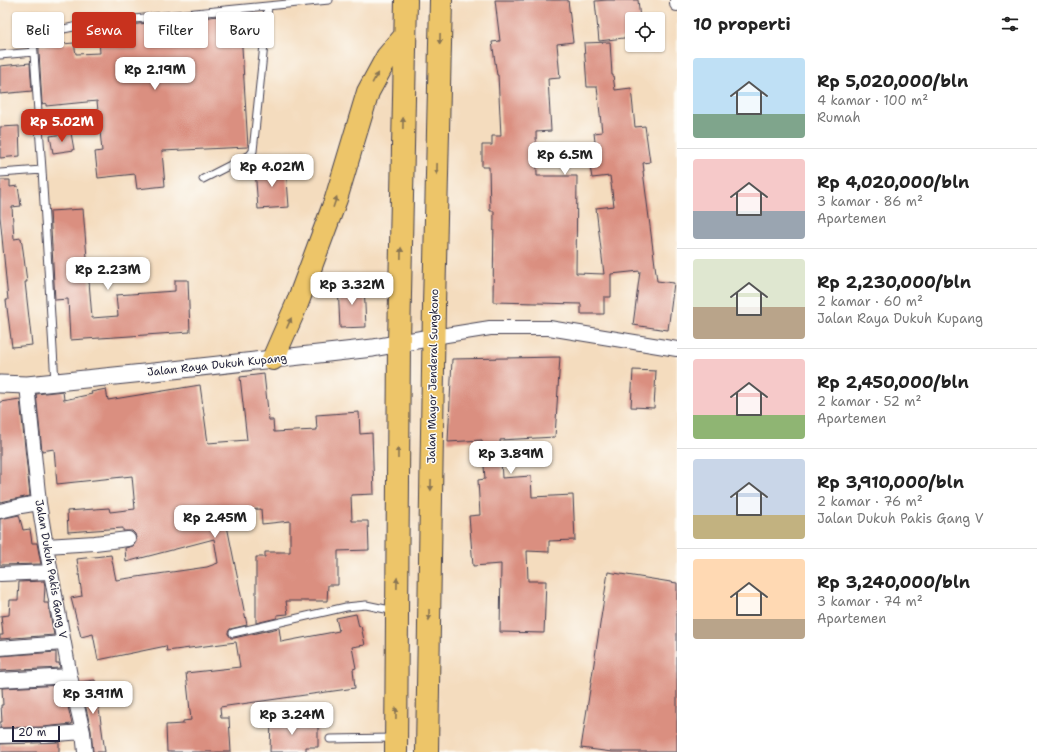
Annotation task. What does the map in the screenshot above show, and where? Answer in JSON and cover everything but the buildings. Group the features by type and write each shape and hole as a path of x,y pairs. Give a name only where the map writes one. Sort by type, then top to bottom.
{"main road":[{"path":"396,745 400,343 406,0"},
{"name":"Jalan Mayor Jenderal Sungkono","path":"427,752 441,0"},
{"path":"273,359 297,304 336,199 368,92 387,57 405,36"}],"street":[{"path":"676,0 677,4"},
{"path":"434,337 490,328 549,328 677,349"},
{"name":"Jalan Raya Dukuh Kupang","path":"0,384 27,385 273,359 373,348 434,337"},
{"name":"Jalan Dukuh Pakis Gang V","path":"27,385 39,503 63,643 83,732 85,752"},
{"path":"0,511 39,503"},
{"path":"46,546 95,543 128,538"},
{"path":"0,574 50,572"},
{"path":"0,648 63,643"},
{"path":"0,680 70,676"},
{"path":"0,736 83,732"}],"lane":[{"path":"55,382 33,39 37,35 94,23 329,0"},
{"path":"203,179 250,155 253,151 268,6"},
{"path":"0,54 34,52"},
{"path":"0,173 42,170"},
{"path":"233,632 346,607 366,605 397,611"},
{"path":"330,739 396,745"}]}
